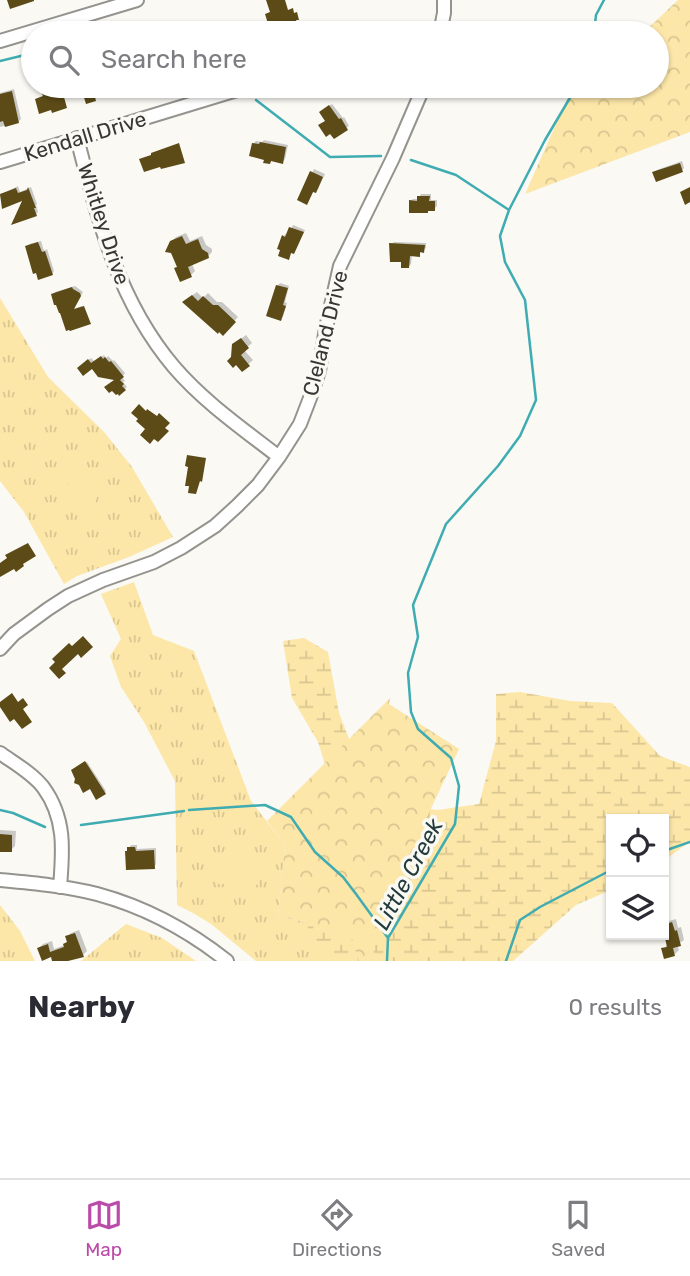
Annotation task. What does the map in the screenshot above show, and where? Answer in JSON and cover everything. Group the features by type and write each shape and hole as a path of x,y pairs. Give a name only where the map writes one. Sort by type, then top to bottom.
{"street":[{"path":"66,21 136,0"},
{"path":"442,21 443,0"},
{"path":"0,41 21,35"},
{"name":"Kendall Drive","path":"0,162 210,98"},
{"name":"Cleland Drive","path":"0,649 14,634 68,596 154,562 181,548 215,526 258,485 300,424 318,371 340,266 393,158 419,98"},
{"name":"Whitley Drive","path":"77,138 107,247 133,307 152,338 174,367 199,393 279,457"},
{"path":"0,753 43,787 56,811 63,842 60,887"},
{"path":"0,880 97,894 138,908 199,939 227,961"}],"green space":[{"path":"678,0 690,0 690,132 525,194 568,98 669,98 669,21 656,21"},
{"path":"0,298 48,377 104,432 132,467 173,537 77,576 64,584 24,512 0,481"},
{"path":"72,462 98,476 103,483 93,512 86,515 76,515 72,511 69,503 70,489 61,474 63,467"},
{"path":"134,582 153,635 194,651 251,801 285,845 278,916 350,932 359,961 256,961 211,924 177,905 175,781 144,722 121,687 110,656 121,639 101,594"},
{"path":"304,638 328,652 339,713 356,757 407,807 438,810 479,804 496,741 496,694 520,692 570,701 612,703 660,756 690,767 690,841 669,857 669,814 606,814 606,892 576,905 513,961 332,961 310,937 301,897 338,806 318,742 292,698 283,641"},
{"path":"390,698 389,704 459,749 370,938 376,961 359,961 350,932 278,916 285,845 267,821"},
{"path":"221,853 251,861 258,877 254,888 247,892 234,884 216,884 208,861 214,854"},
{"path":"0,905 20,931 35,961 0,961"},
{"path":"126,924 162,938 196,961 81,961"}],"building":[{"path":"7,0 34,0 34,1 10,9"},
{"path":"266,0 285,0 288,10 293,8 299,20 267,21 265,14 270,12"},
{"path":"12,91 19,123 5,127 3,121 0,122 0,94"},
{"path":"64,98 67,108 39,114 35,99"},
{"path":"84,98 95,98 96,101 86,104"},
{"path":"329,105 348,130 334,139 330,134 326,137 318,125 325,121 319,112"},
{"path":"179,143 185,163 144,172 139,159"},
{"path":"252,143 286,147 283,164 271,161 270,164 263,163 264,160 249,156"},
{"path":"680,163 683,172 656,182 652,172"},
{"path":"310,171 323,177 307,205 297,200"},
{"path":"28,187 37,216 11,225 22,201 2,209 0,194 16,188 18,193"},
{"path":"690,187 690,202 685,205 680,192"},
{"path":"417,196 430,196 429,201 435,201 435,211 409,213 409,200 417,201"},
{"path":"289,227 304,232 289,260 278,256 280,250 277,249 282,235 285,237"},
{"path":"182,236 186,244 198,239 209,258 188,267 192,277 180,282 171,253 165,252 170,241"},
{"path":"38,242 42,252 45,251 53,275 38,280 36,273 33,274 25,246"},
{"path":"389,243 425,245 424,253 420,252 420,257 410,256 409,268 401,268 401,262 390,262"},
{"path":"276,285 288,288 281,321 266,316"},
{"path":"72,287 81,296 74,309 84,306 91,324 66,331 51,294"},
{"path":"192,295 198,301 203,296 213,305 218,305 236,322 223,336 219,332 218,334 182,302"},
{"path":"241,338 249,348 241,355 250,366 242,372 227,361 231,357 232,344"},
{"path":"101,356 111,361 124,377 120,380 126,390 119,396 112,391 109,393 104,387 114,380 98,377 92,369 83,376 77,368 88,359 91,363"},
{"path":"139,404 157,416 159,413 170,423 165,428 169,431 158,442 154,439 150,444 140,435 145,429 131,413"},
{"path":"187,455 206,458 202,482 200,481 196,494 188,493 189,486 185,486"},
{"path":"28,543 36,556 16,572 14,569 0,577 0,563 7,558 5,555"},
{"path":"83,636 93,647 81,658 78,654 62,669 66,673 59,679 49,668 55,662 52,659 69,643 72,646"},
{"path":"12,693 18,702 23,698 28,705 23,709 32,722 22,729 14,719 10,722 0,707 0,702"},
{"path":"85,761 106,794 96,800 90,789 83,793 79,785 74,783 71,770"},
{"path":"0,834 12,835 12,852 0,852"},
{"path":"127,847 135,847 136,851 154,850 155,869 126,870"},
{"path":"672,922 675,931 677,930 681,946 673,948 675,956 664,959 661,948 667,947 665,940 669,940 669,923"},
{"path":"75,933 84,957 52,961 51,957 42,961 37,948 48,944 50,952 64,947 63,944 67,942 65,936"}],"waterway":[{"name":"Little Creek","path":"595,21 604,0"},
{"path":"0,61 21,56"},
{"name":"Little Creek","path":"387,961 388,938 455,824 459,786 451,758 418,729 411,712 408,673 418,637 413,605 446,524 498,466 520,436 536,400 525,300 505,262 500,236 509,210 570,98"},
{"path":"256,100 330,157 381,156"},
{"path":"411,160 456,175 509,210"},
{"path":"189,810 265,805 291,817 315,852 343,877 388,938"},
{"path":"0,810 45,827"},
{"path":"81,825 184,811"},
{"path":"669,849 690,842"},
{"path":"506,961 520,920 606,873"}]}
